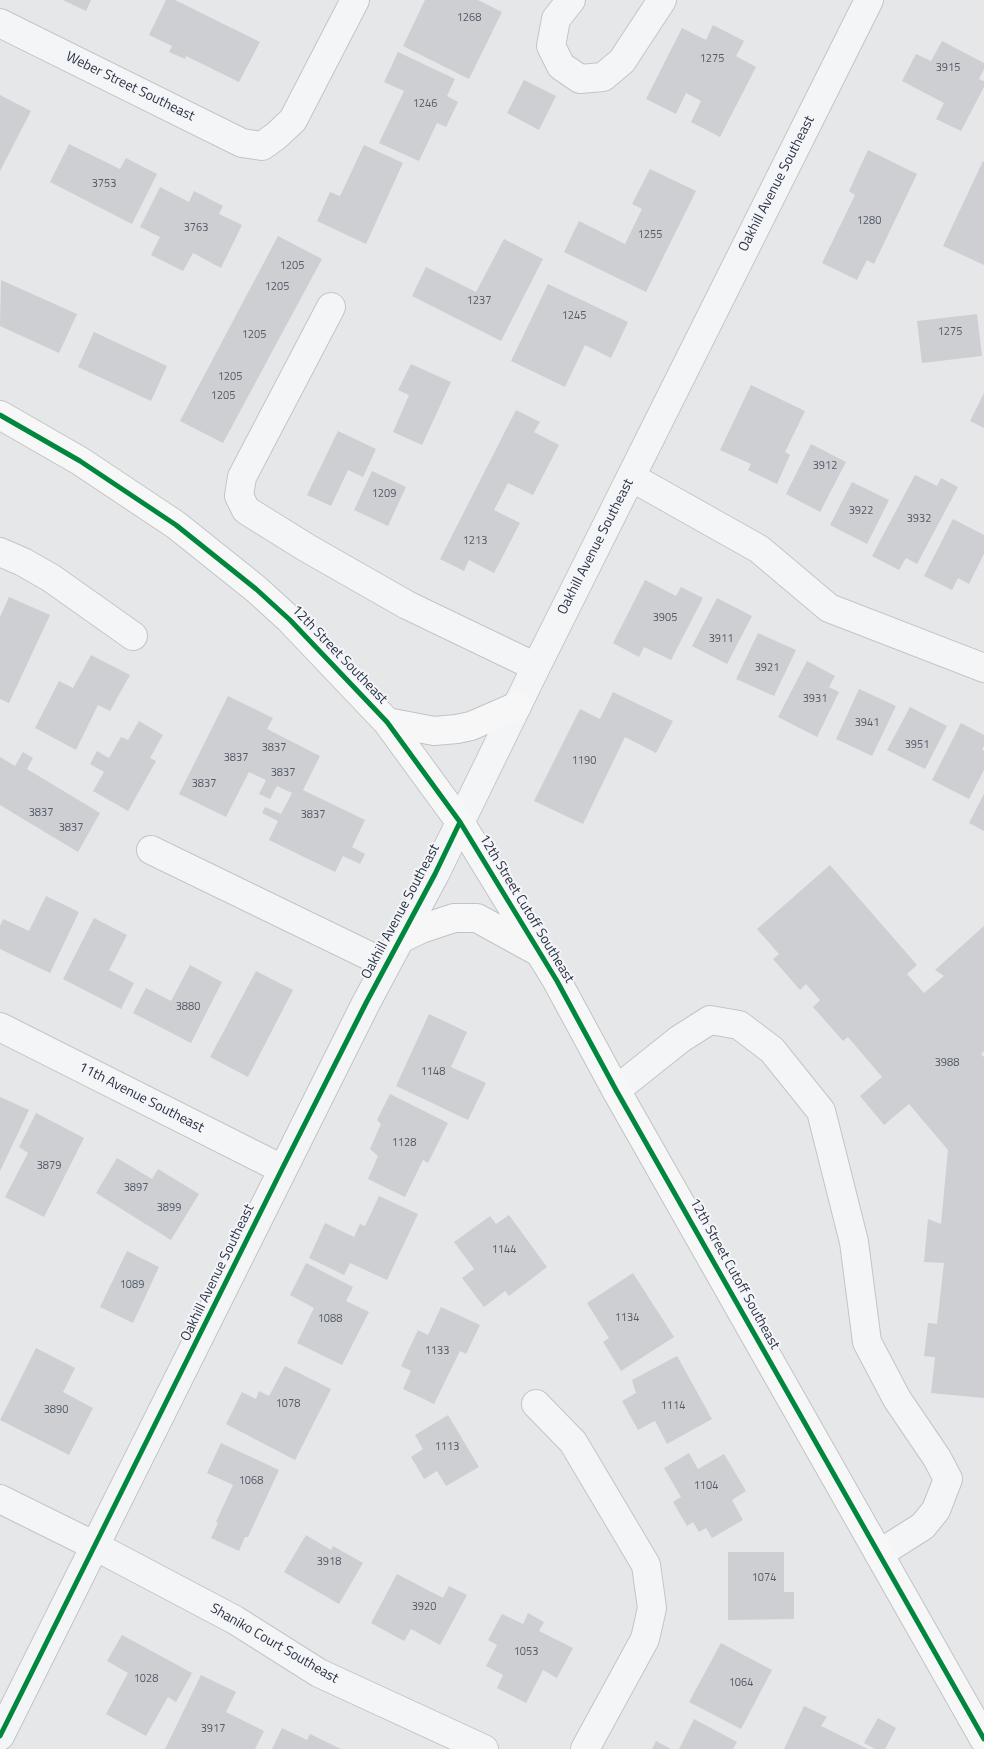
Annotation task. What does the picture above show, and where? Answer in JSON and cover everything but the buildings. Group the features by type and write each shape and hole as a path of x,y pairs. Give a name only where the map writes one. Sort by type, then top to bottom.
{"main road":[{"name":"12th Street Southeast","path":"0,415 80,461 176,525 256,589 290,620 388,722 460,822"},
{"path":"388,722 434,730 457,729 471,726 517,706"},
{"name":"12th Street Cutoff Southeast","path":"460,822 557,981 616,1090 984,1739"},
{"path":"398,940 421,929 454,918 478,918 538,951"}],"street":[{"name":"Weber Street Southeast","path":"0,23 242,143 262,146 293,120 355,0"},
{"path":"572,0 556,19 551,46 561,66 580,79 603,77 622,61 662,0"},
{"name":"Oakhill Avenue Southeast","path":"0,1736 282,1169 398,940 435,874 536,667 869,0"},
{"path":"331,308 242,477 239,496 246,510 307,548 407,605 536,667"},
{"path":"631,477 759,549 829,608 984,668"},
{"path":"0,552 51,578 133,636"},
{"path":"151,850 386,964"},
{"path":"616,1090 680,1039 710,1020 739,1025 772,1050 821,1111 854,1242 867,1342 897,1399 938,1458 948,1479 936,1510 923,1526 879,1554"},
{"name":"11th Avenue Southeast","path":"0,1027 282,1169"},
{"path":"536,1404 574,1442 646,1564 652,1608 644,1639 585,1749"},
{"name":"Shaniko Court Southeast","path":"0,1499 95,1546 235,1620 319,1673 484,1749"}],"cycle path":[{"path":"0,415 80,461 176,525 256,589 290,620 387,722 460,822 557,981 616,1090 984,1739"},
{"path":"0,1736 282,1169 460,822"}]}
